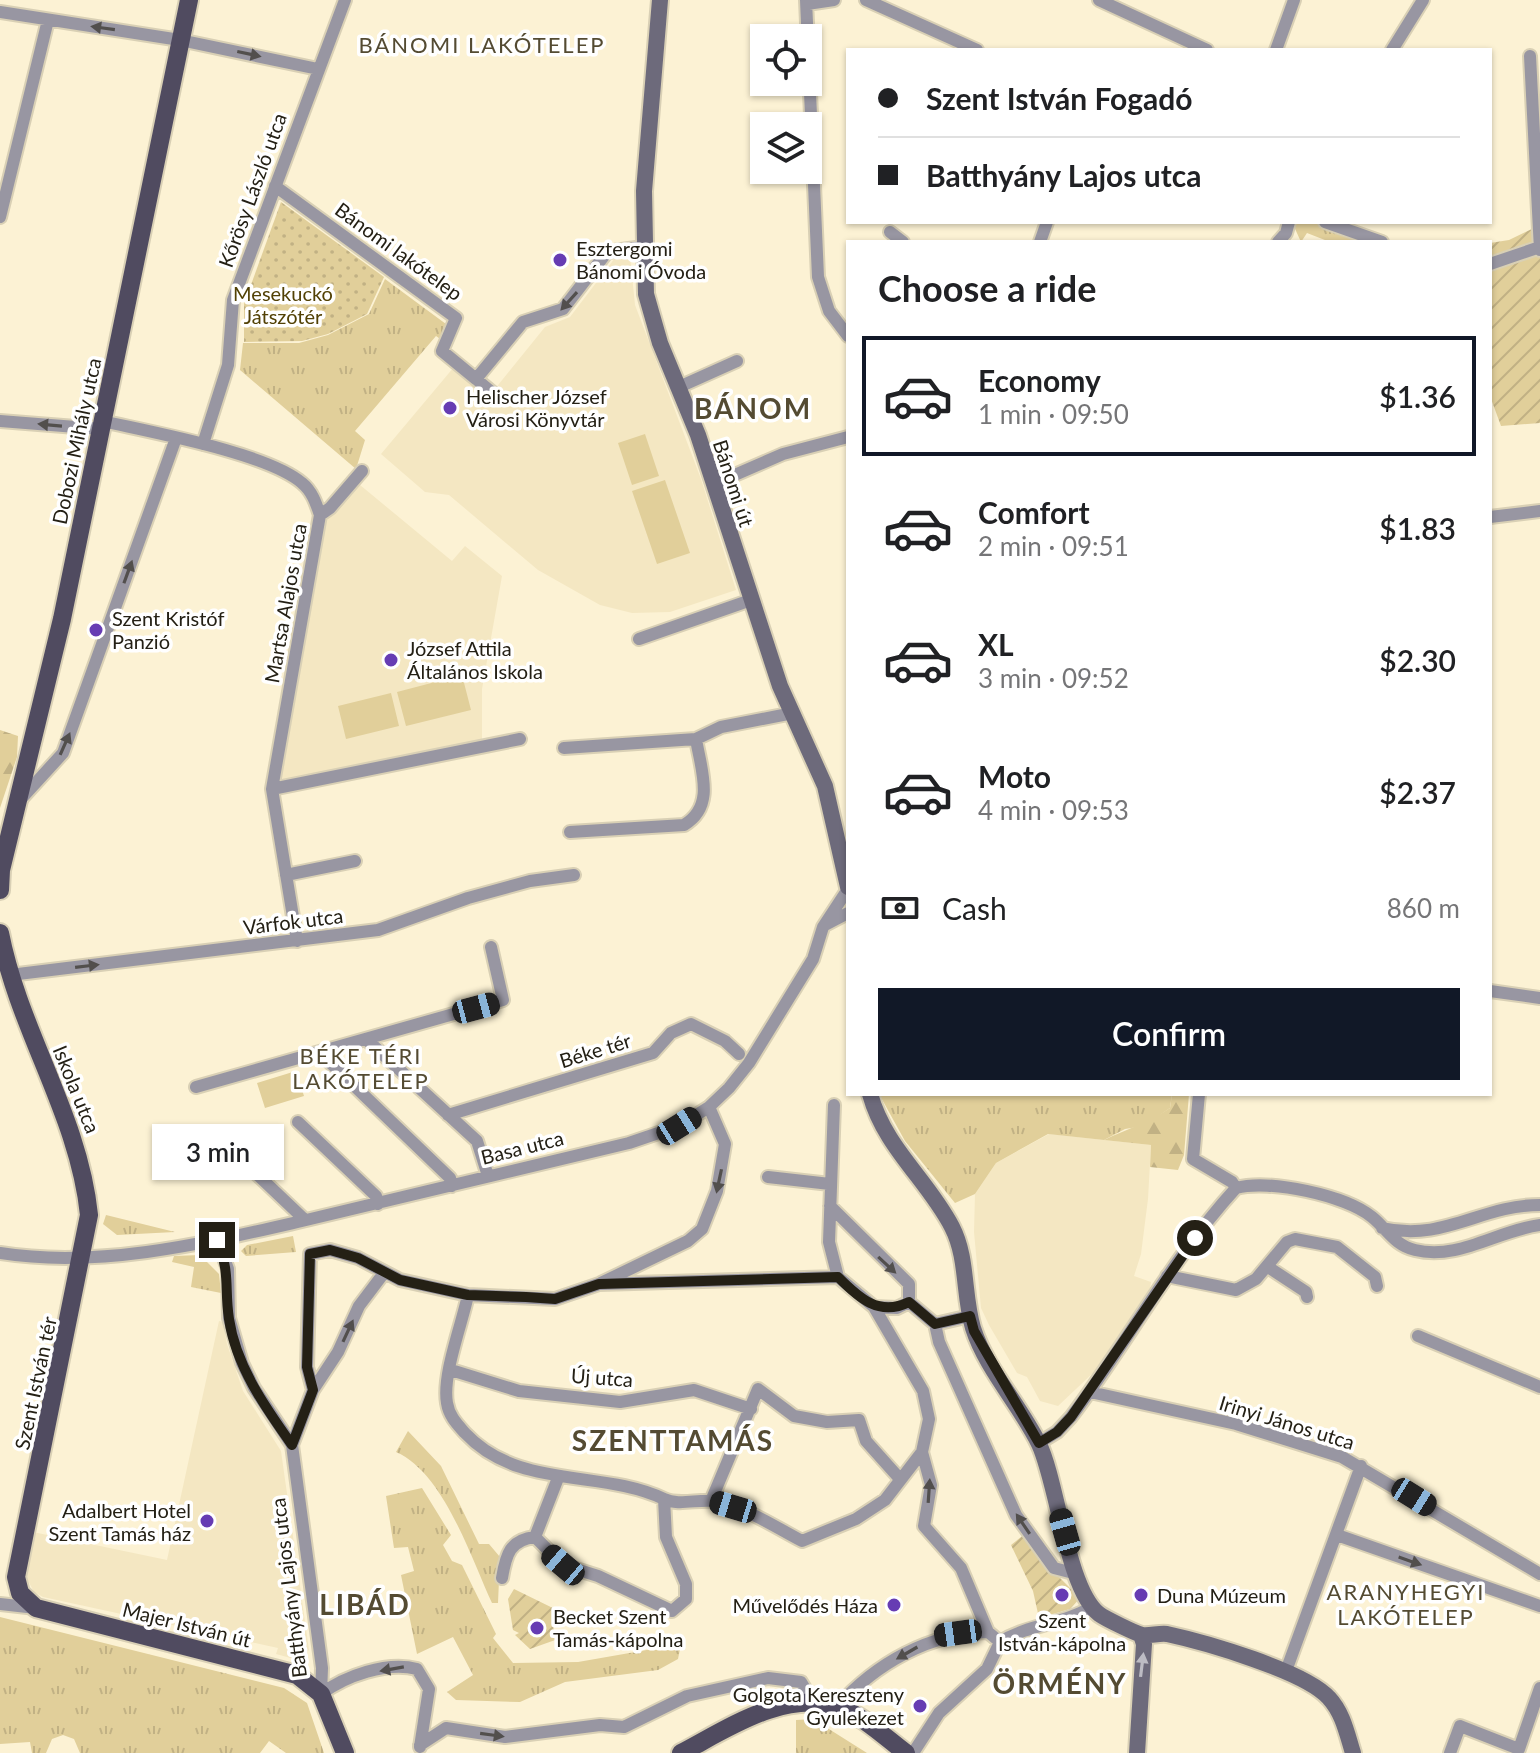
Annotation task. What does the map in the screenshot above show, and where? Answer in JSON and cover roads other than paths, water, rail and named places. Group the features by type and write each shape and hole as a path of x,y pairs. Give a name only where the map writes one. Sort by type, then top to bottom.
{"main road":[{"name":"Dobozi Mihály utca","path":"0,890 17,803 59,632 189,0"},
{"name":"Bánomi út","path":"660,0 643,247 652,320 714,484 751,600 793,713 825,786 846,876"},
{"path":"0,933 5,966"},
{"name":"Iskola utca","path":"5,966 82,1162 89,1215 87,1236"},
{"path":"871,1096 886,1136 939,1204 954,1231 974,1331 1039,1443 1077,1574 1092,1607 1106,1619 1141,1635 1164,1634 1286,1671 1329,1697 1341,1716 1353,1753"},
{"name":"Szent István tér","path":"36,1608 20,1593 16,1577 87,1236"},
{"name":"Majer István út","path":"36,1608 297,1675 321,1694"},
{"path":"1137,1753 1144,1644 1141,1635"},
{"name":"Batthyány Lajos utca","path":"321,1694 345,1753"},
{"path":"681,1753 773,1709 813,1702 837,1707 906,1753"}],"street":[{"name":"Kőrösy László utca","path":"203,444 228,365 233,300 345,0"},
{"path":"834,0 806,2 818,277 829,311 846,333"},
{"path":"866,0 973,48"},
{"path":"1099,0 1203,48"},
{"path":"1277,48 1294,0"},
{"path":"1393,48 1423,0"},
{"path":"0,12 180,40 318,69"},
{"path":"0,217 48,20"},
{"path":"1492,263 1539,248 1530,56"},
{"name":"Bánomi lakótelep","path":"275,186 456,318 442,351 476,379"},
{"path":"1331,224 1375,240"},
{"path":"890,232 900,240"},
{"path":"500,399 476,379 523,322 563,309 607,252 643,247"},
{"path":"679,387 737,361"},
{"name":"Martsa Alajos utca","path":"0,421 102,425 203,444 297,479 312,494 320,515 272,789 297,941"},
{"path":"17,803 63,753 176,438"},
{"path":"714,484 783,454 846,438"},
{"path":"320,515 330,508 362,471"},
{"path":"1492,517 1540,511"},
{"path":"639,639 751,600"},
{"path":"564,748 696,739 721,727 793,713"},
{"path":"272,789 520,739"},
{"path":"570,832 684,825 696,818 702,809 704,795 696,739"},
{"path":"286,875 355,861"},
{"name":"Várfok utca","path":"5,966 297,941 378,930 468,898 530,881 574,875"},
{"name":"Basa utca","path":"83,1255 217,1240 629,1143 679,1126 709,1107 749,1063 813,959 823,927 846,882"},
{"path":"823,927 846,914"},
{"path":"196,1087 503,1000 491,947"},
{"path":"1492,991 1540,998"},
{"name":"Béke tér","path":"448,1115 653,1053 671,1033 691,1024 725,1041 739,1054"},
{"path":"366,1039 477,1141 488,1176"},
{"path":"319,1052 450,1178 452,1186"},
{"path":"1199,1096 1193,1159 1232,1182 1236,1188"},
{"path":"468,1295 451,1370 447,1406 453,1420 473,1441 502,1461 558,1478 635,1487 664,1499 711,1501 733,1507 802,1541 856,1519 885,1500 922,1452 929,1419 923,1391 874,1307 838,1277 829,1242 834,1105"},
{"path":"313,1390 307,1367 310,1254 330,1250 358,1258 400,1280 468,1295 555,1299 599,1284 688,1241 702,1229 717,1191 725,1144 709,1107"},
{"path":"298,1122 376,1196 378,1204"},
{"path":"224,1143 305,1220"},
{"path":"768,1177 830,1184"},
{"path":"1039,1443 1057,1432 1090,1392 1167,1276 1209,1218 1236,1188 1260,1185 1291,1188 1341,1202 1371,1216 1400,1245 1439,1254 1540,1225"},
{"path":"1382,1228 1407,1234 1443,1230 1512,1205 1540,1205"},
{"path":"830,1206 909,1284 909,1302 935,1324 939,1342 1016,1515 1054,1568 1077,1574"},
{"path":"1167,1276 1232,1290 1256,1279 1287,1242 1295,1239 1337,1247 1361,1263 1375,1277 1377,1286"},
{"name":"Batthyány Lajos utca","path":"217,1240 228,1269 229,1318 242,1363 254,1388 292,1445 322,1668 321,1694"},
{"path":"0,1253 83,1255"},
{"path":"1268,1267 1282,1273 1306,1292 1307,1297"},
{"path":"292,1445 313,1390 338,1352 359,1306 384,1273"},
{"path":"599,1284 838,1277"},
{"path":"874,1307 897,1308 909,1302"},
{"path":"935,1324 970,1316"},
{"path":"1418,1336 1540,1387"},
{"name":"Új utca","path":"451,1370 519,1391 620,1402 694,1390 751,1409"},
{"path":"711,1501 758,1389 794,1416 827,1422 859,1420 866,1441 900,1479"},
{"name":"Irinyi János utca","path":"1090,1392 1236,1424 1286,1438 1361,1466 1540,1574"},
{"path":"922,1452 931,1485 924,1526 961,1568 988,1632 1000,1642"},
{"path":"1286,1671 1361,1466"},
{"path":"535,1537 558,1478"},
{"path":"535,1537 563,1565 598,1576 667,1610 677,1609 686,1599 686,1584 666,1537 664,1499"},
{"path":"1337,1535 1540,1606"},
{"path":"502,1578 511,1545 535,1537"},
{"path":"0,1604 36,1608"},
{"path":"913,1753 939,1713 987,1669 1000,1642 1023,1629 1080,1614 1092,1607"},
{"path":"837,1707 870,1678 930,1640 958,1633 988,1632"},
{"path":"321,1694 340,1680 403,1665 417,1669 429,1689 419,1749"},
{"path":"419,1749 446,1728 505,1737 600,1725 624,1727 687,1696 773,1678 801,1682 813,1702"},
{"path":"1450,1753 1460,1726 1519,1749 1536,1711 1540,1688"}],"place":[{"name":"Esztergomi Bánomi Óvoda","path":"560,260"},
{"name":"Helischer József Városi Könyvtár","path":"450,408"},
{"name":"Szent Kristóf Panzió","path":"96,630"},
{"name":"József Attila Általános Iskola","path":"391,660"},
{"name":"Adalbert Hotel Szent Tamás ház","path":"207,1521"},
{"name":"Szent István-kápolna","path":"1062,1595"},
{"name":"Duna Múzeum","path":"1141,1595"},
{"name":"Művelődés Háza","path":"894,1605"},
{"name":"Becket Szent Tamás-kápolna","path":"537,1628"},
{"name":"Golgota Kereszteny Gyulekezet","path":"920,1706"}],"district":[{"name":"BÁNOMI LAKÓTELEP","path":"482,44"},
{"name":"BÁNOM","path":"753,408"},
{"name":"BÉKE TÉRI LAKÓTELEP","path":"361,1068"},
{"name":"SZENTTAMÁS","path":"673,1440"},
{"name":"LIBÁD","path":"365,1604"},
{"name":"ARANYHEGYI LAKÓTELEP","path":"1406,1604"},
{"name":"ÖRMÉNY","path":"1060,1683"}],"park label":[{"name":"Mesekuckó Játszótér","path":"283,304"}]}
